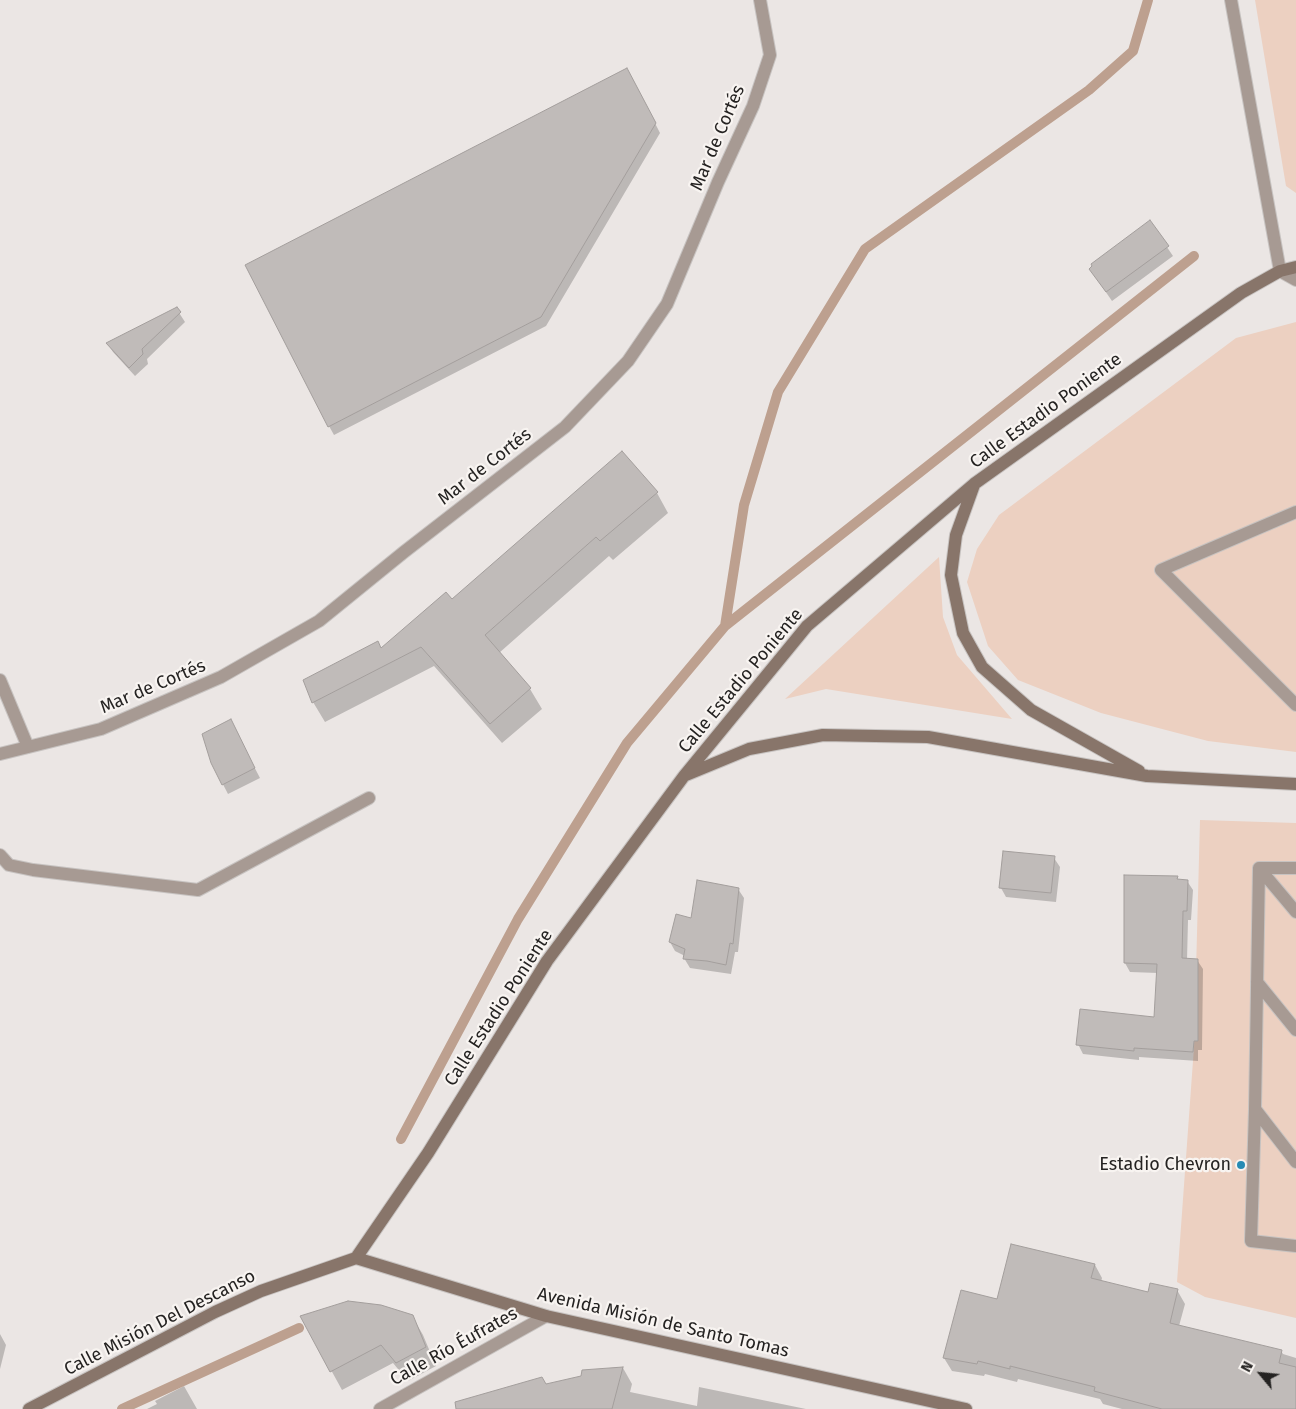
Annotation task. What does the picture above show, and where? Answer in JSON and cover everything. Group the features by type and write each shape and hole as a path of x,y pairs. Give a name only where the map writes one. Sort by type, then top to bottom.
{"street":[{"name":"Mar de Cortés","path":"0,754 101,728 220,677 319,621 404,552 565,427 628,361 667,304 752,106 770,55 760,0"},
{"path":"1231,0 1280,271 1296,280"},
{"name":"Calle Estadio Poniente","path":"356,1258 428,1153 547,962 684,776 807,626 974,484 1241,293 1280,271 1296,267"},
{"path":"974,484 956,534 951,575 963,634 982,667 1031,710 1147,776"},
{"path":"1296,512 1161,570 1296,705"},
{"path":"0,680 28,747"},
{"path":"684,776 749,749 824,735 928,737 1147,776 1296,784"},
{"path":"0,855 9,865 33,870 198,890 369,798"},
{"path":"1260,868 1296,868"},
{"path":"1260,868 1296,912"},
{"path":"1260,868 1251,1241 1296,1246"},
{"path":"1257,982 1296,1030"},
{"path":"1255,1109 1296,1162"},
{"name":"Avenida Misión de Santo Tomas","path":"356,1258 546,1316 966,1409"},
{"name":"Calle Misión Del Descanso","path":"35,1407 215,1312 261,1291 356,1258"},
{"name":"Calle Río Éufrates","path":"380,1409 546,1316"}],"shaded area":[{"path":"1255,0 1296,0 1296,193 1286,186"},
{"path":"1296,322 1296,752 1208,741 1101,713 1018,680 988,646 967,582 977,549 999,515 1236,338"},
{"path":"939,557 943,617 957,655 1012,719 826,689 785,699"},
{"name":"Estadio Chevron","path":"1200,820 1296,823 1296,1318 1205,1297 1177,1282 1194,1047"}],"building":[{"path":"627,68 656,123 541,317 328,427 245,265"},
{"path":"1150,220 1169,246 1106,292 1089,269 1092,266 1091,264"},
{"path":"177,307 181,312 142,349 143,354 129,368 106,343"},
{"path":"622,451 658,492 600,541 596,537 485,635 531,688 490,724 421,647 312,703 303,680 378,641 381,648 446,592 452,599"},
{"path":"231,719 255,768 222,785 211,763 202,734"},
{"path":"1003,851 1055,856 1051,893 999,888"},
{"path":"1124,875 1178,876 1177,879 1188,880 1187,911 1183,911 1182,958 1198,959 1198,1041 1194,1041 1193,1052 1134,1048 1134,1051 1076,1045 1080,1009 1154,1017 1157,964 1124,963"},
{"path":"697,880 739,888 733,944 730,943 726,965 683,959 685,949 669,942 676,914 691,918"},
{"path":"1011,1244 1095,1264 1091,1278 1148,1292 1150,1283 1178,1289 1170,1323 1282,1350 1279,1363 1296,1367 1296,1409 1162,1409 1094,1391 1095,1387 1010,1366 1010,1369 978,1361 977,1364 943,1358 961,1290 997,1299"},
{"path":"348,1301 381,1305 413,1315 426,1347 396,1363 381,1345 330,1372 300,1316"},
{"path":"623,1367 612,1409 456,1409 455,1402 542,1377 546,1384 581,1376 582,1370"}],"waterway":[{"path":"401,1139 518,919 627,743 725,626 744,505 778,392 865,249 1089,90 1133,51 1148,0"},
{"path":"725,626 1194,256"},
{"path":"122,1409 299,1328"}],"place":[{"name":"Estadio Chevron","path":"1241,1165"}]}
